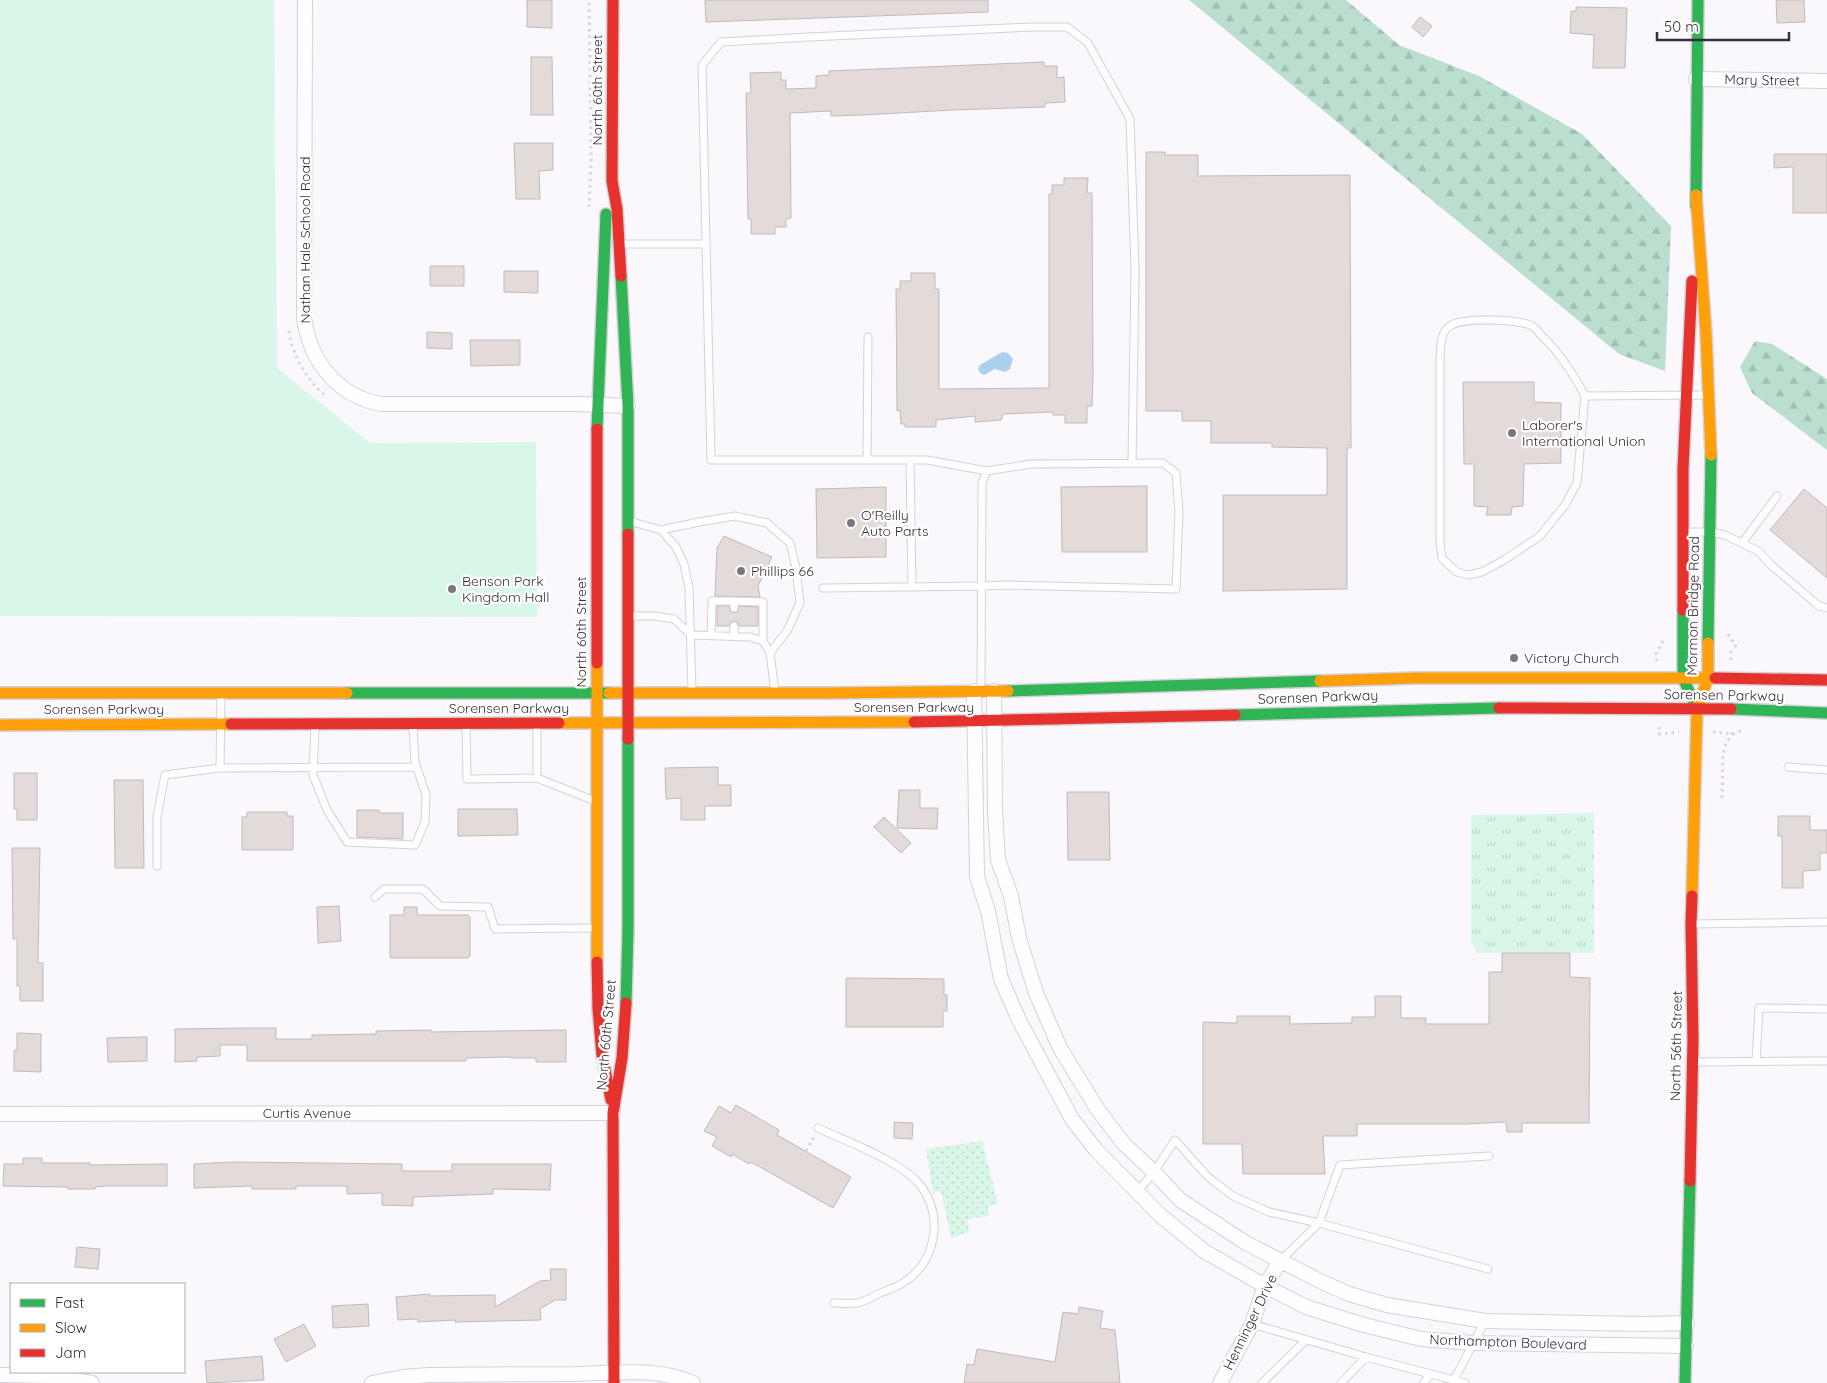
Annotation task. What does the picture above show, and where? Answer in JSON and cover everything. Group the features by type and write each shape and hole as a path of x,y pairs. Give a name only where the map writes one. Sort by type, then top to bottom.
{"main road":[{"name":"North 60th Street","path":"613,0 612,181 617,209 628,406 628,929 622,1058 613,1113 614,1378"},
{"name":"Mormon Bridge Road","path":"1697,709 1682,678 1686,396 1696,195 1698,0"},
{"name":"North 60th Street","path":"612,181 606,210 597,405 596,928 601,1046 613,1113"},
{"name":"Mormon Bridge Road","path":"1696,195 1706,332 1710,464 1708,678 1697,709"},
{"name":"Sorensen Parkway","path":"0,693 983,691 1418,678 1827,680"},
{"name":"Sorensen Parkway","path":"0,725 994,722 1470,708 1697,709 1827,712"},
{"name":"North 56th Street","path":"1684,1383 1692,1062 1691,924 1697,709"}],"street":[{"name":"Nathan Hale School Road","path":"304,0 304,318 309,342 320,365 332,380 346,391 360,398 381,404 628,406"},
{"name":"Mary Street","path":"1696,79 1827,81"},
{"name":"Northampton Boulevard","path":"983,691 994,722 995,810 998,860 1011,896 1019,938 1036,993 1060,1048 1098,1110 1124,1144 1180,1200 1246,1243 1349,1294 1411,1309 1485,1321 1645,1324 1687,1322"},
{"name":"Northampton Boulevard","path":"983,691 974,722 977,877 988,912 1000,979 1019,1020 1072,1119 1096,1150 1161,1216 1204,1251 1265,1286 1306,1307 1364,1325 1421,1339 1472,1342 1686,1346"},
{"name":"Curtis Avenue","path":"0,1114 613,1113"},
{"name":"Henninger Drive","path":"1220,1383 1252,1324 1265,1286 1280,1261"},
{"path":"372,1383 403,1377 429,1375 614,1378 657,1373 693,1383"},
{"path":"0,1375 49,1376 92,1383"}],"lane":[{"path":"823,588 1005,585 1176,589 1179,511 1176,473 1163,463 1031,464 987,471 927,460 711,460 702,65 722,42 1022,27 1067,28 1088,43 1130,119 1135,270 1132,463"},
{"path":"605,244 706,244"},
{"path":"1462,321 1515,321 1532,326 1572,371 1585,396 1577,483 1565,505 1540,536 1504,560 1482,572 1468,575 1457,572 1442,558 1440,543 1440,358 1444,331 1450,325 1462,321"},
{"path":"867,460 868,337"},
{"path":"1585,396 1708,395"},
{"path":"910,460 912,586"},
{"path":"983,691 982,483 987,471"},
{"path":"1742,543 1777,496"},
{"path":"628,521 661,530 736,516 766,523 790,543 796,568 800,602 787,631 770,653"},
{"path":"661,530 676,548 684,564 689,588 692,692"},
{"path":"1683,532 1725,534 1758,551 1819,606 1827,608"},
{"path":"712,635 712,601 734,604 762,602 762,640 770,653 775,692"},
{"path":"628,616 655,616 674,619 691,635 750,637 762,640"},
{"path":"734,626 734,636"},
{"path":"220,768 221,693"},
{"path":"315,723 313,775 326,810 347,842 415,845 425,822 426,794 416,767 413,723"},
{"path":"466,723 467,779 537,778 596,802"},
{"path":"537,778 538,723"},
{"path":"157,866 157,817 165,775 220,768 416,767"},
{"path":"1788,767 1827,770"},
{"path":"375,897 384,889 423,889 440,906 488,907 495,929 596,928"},
{"path":"1691,924 1827,922"},
{"path":"1756,1061 1759,1008 1827,1009"},
{"path":"1692,1062 1827,1061"},
{"path":"818,1128 887,1160 907,1172 920,1185 930,1200 935,1224 929,1252 920,1268 906,1281 859,1303 834,1303"},
{"path":"1137,1192 1154,1172 1175,1140 1208,1177 1233,1196 1269,1212 1319,1223 1488,1269"},
{"path":"1280,1261 1319,1223 1340,1165 1489,1156"},
{"path":"1454,1380 1472,1342 1485,1321"},
{"path":"1252,1324 1465,1383"},
{"path":"1262,1383 1306,1340"},
{"path":"1341,1383 1366,1357"},
{"path":"1423,1383 1432,1374"}],"path":[{"path":"588,211 591,161 589,0"},
{"path":"289,327 294,349 309,379 333,402"},
{"path":"1722,798 1723,755 1726,744 1733,734"}],"green space":[{"path":"0,0 274,0 277,368 370,443 536,442 537,617 0,616"},
{"path":"1189,0 1346,0 1399,45 1479,76 1582,134 1671,226 1665,371 1619,354"},
{"path":"1755,341 1772,344 1827,379 1827,450 1752,393 1740,367"},
{"path":"1594,813 1594,953 1477,953 1471,941 1471,815"},
{"path":"982,1141 998,1204 988,1206 989,1216 967,1219 969,1232 951,1238 941,1191 933,1193 926,1149"}],"water":[{"path":"1002,352 1008,353 1013,359 1010,369 1005,372 995,369 984,375 980,373 978,369 980,365"}],"building":[{"path":"527,0 552,0 552,28 527,27"},
{"path":"705,0 988,0 988,12 706,22"},
{"path":"1776,0 1804,0 1805,22 1777,23"},
{"path":"1576,7 1627,8 1625,68 1593,68 1594,35 1570,33 1571,11 1576,11"},
{"path":"1420,17 1432,26 1423,37 1412,27"},
{"path":"531,57 552,57 553,115 531,115"},
{"path":"1044,62 1044,66 1057,66 1057,78 1064,77 1065,102 1045,103 1045,107 863,115 831,116 831,111 790,113 791,218 786,219 786,227 775,227 775,234 751,234 751,219 748,219 746,93 751,93 750,73 781,72 781,80 786,80 786,89 816,88 816,76 829,75 829,71"},
{"path":"514,143 553,143 553,170 539,171 540,199 516,199"},
{"path":"1146,152 1165,152 1165,155 1198,155 1198,176 1350,175 1351,448 1347,448 1347,589 1223,591 1223,495 1327,495 1327,448 1272,447 1272,443 1211,443 1211,421 1182,421 1182,411 1146,411"},
{"path":"1774,154 1827,154 1827,213 1793,213 1793,167 1774,168"},
{"path":"1064,178 1088,178 1087,193 1092,193 1093,375 1092,406 1087,406 1087,423 1065,423 1065,415 1053,415 1053,412 1003,414 1001,420 975,422 975,416 936,420 936,427 905,427 905,424 901,424 900,410 897,411 896,289 900,289 900,281 911,281 911,273 935,273 935,289 939,289 939,389 1049,388 1049,194 1052,194 1052,185 1064,185"},
{"path":"430,266 464,266 464,286 430,286"},
{"path":"504,271 538,271 538,293 504,292"},
{"path":"427,332 452,333 452,349 427,348"},
{"path":"470,340 520,340 520,365 471,366"},
{"name":"Laborer's International Union","path":"1463,382 1534,382 1534,402 1561,403 1561,463 1524,464 1523,506 1512,507 1511,515 1486,515 1488,507 1474,506 1474,464 1464,464"},
{"path":"1147,486 1147,552 1062,552 1061,487"},
{"name":"O'Reilly Auto Parts","path":"886,487 886,557 817,558 816,489"},
{"path":"1804,489 1827,508 1827,578 1770,530"},
{"name":"Phillips 66","path":"724,536 772,557 758,586 760,597 715,596 717,548"},
{"path":"717,606 729,606 730,611 734,613 738,611 739,606 758,607 758,626 739,626 734,621 729,626 717,626"},
{"path":"718,767 718,785 731,785 731,806 705,806 705,820 681,820 681,798 666,799 665,768"},
{"path":"14,773 37,773 37,820 17,820 17,809 14,809"},
{"path":"114,780 143,780 144,868 115,868"},
{"path":"899,790 920,790 920,808 938,808 937,829 897,828"},
{"path":"1067,792 1109,792 1110,860 1068,860"},
{"path":"458,809 517,809 518,835 458,836"},
{"path":"357,810 379,810 379,813 403,813 403,839 357,837"},
{"path":"247,812 287,812 287,816 293,816 293,850 242,850 242,817 247,817"},
{"path":"1778,816 1810,816 1810,830 1827,830 1827,853 1820,853 1820,870 1803,871 1803,888 1782,888 1782,836 1778,836"},
{"path":"884,817 911,843 901,853 874,827"},
{"path":"12,848 40,848 38,963 43,963 43,1001 20,1001 20,986 17,986 17,939 13,939"},
{"path":"339,906 341,941 318,943 317,907"},
{"path":"404,907 417,907 417,915 468,915 470,917 470,956 468,958 390,958 390,915 404,915"},
{"path":"1502,953 1570,953 1570,977 1590,978 1589,1123 1522,1123 1522,1132 1507,1132 1506,1122 1357,1124 1357,1136 1323,1136 1325,1174 1243,1174 1242,1144 1203,1144 1203,1022 1237,1023 1237,1016 1290,1016 1290,1024 1352,1023 1352,1017 1375,1017 1375,996 1401,996 1401,1018 1426,1018 1426,1024 1489,1024 1489,972 1502,972"},
{"path":"846,978 944,979 947,1011 943,1011 943,1027 846,1027"},
{"path":"276,1028 276,1039 312,1039 312,1035 376,1034 376,1031 566,1030 566,1062 536,1062 536,1058 511,1057 466,1058 466,1061 247,1061 247,1045 220,1045 220,1056 197,1057 197,1061 175,1062 175,1029"},
{"path":"17,1033 41,1034 41,1072 14,1071 14,1050 17,1050"},
{"path":"147,1037 147,1061 108,1062 107,1038"},
{"path":"736,1105 779,1130 777,1135 851,1177 833,1208 751,1162 749,1164 732,1154 731,1157 712,1146 717,1137 704,1131 719,1106 731,1113"},
{"path":"894,1122 913,1123 912,1139 894,1138"},
{"path":"23,1158 42,1158 42,1163 90,1163 90,1165 167,1164 167,1186 105,1186 95,1187 95,1189 68,1189 68,1187 3,1186 4,1164 23,1164"},
{"path":"233,1162 402,1164 402,1171 452,1171 452,1164 551,1164 550,1190 493,1189 493,1194 413,1197 413,1206 382,1205 382,1193 347,1194 347,1186 296,1186 296,1189 252,1189 252,1186 194,1188 194,1164"},
{"path":"77,1247 100,1249 98,1269 75,1267"},
{"path":"550,1269 566,1269 566,1300 555,1300 540,1309 541,1320 418,1322 417,1319 398,1320 396,1297 430,1294 430,1296 495,1295 495,1307 540,1281 551,1280"},
{"path":"368,1304 369,1326 333,1328 332,1306"},
{"path":"1079,1307 1103,1311 1100,1328 1115,1330 1120,1383 964,1383 967,1364 974,1365 977,1349 1055,1362 1063,1312 1078,1314"},
{"path":"304,1324 316,1346 286,1362 274,1339"},
{"path":"262,1356 264,1380 207,1383 205,1361"}],"traffic: fast":[{"path":"1696,206 1698,0"},
{"path":"597,429 606,214"},
{"path":"621,276 628,406 628,534"},
{"path":"1708,643 1711,455"},
{"path":"1683,610 1683,678 1697,709"},
{"path":"1008,691 1320,681"},
{"path":"347,693 609,693"},
{"path":"1235,715 1499,708"},
{"path":"1731,709 1827,713"},
{"path":"626,1003 628,739"},
{"path":"1685,1383 1690,1181"}],"traffic: slow":[{"path":"1696,195 1706,333 1711,455"},
{"path":"1692,896 1697,709 1708,678 1708,643"},
{"path":"597,663 597,962"},
{"path":"1320,681 1417,678 1715,678"},
{"path":"609,693 1008,691"},
{"path":"0,693 347,693"},
{"path":"559,723 914,722"},
{"path":"0,725 231,724"}],"traffic: jam":[{"path":"613,0 612,181 617,209 621,276"},
{"path":"1683,610 1683,469 1692,281"},
{"path":"597,429 597,663"},
{"path":"628,534 628,739"},
{"path":"1715,678 1827,680"},
{"path":"1499,708 1731,709"},
{"path":"914,722 1235,715"},
{"path":"231,724 559,723"},
{"path":"1690,1181 1693,1040 1692,896"},
{"path":"597,962 598,1009 602,1055 611,1100"},
{"path":"614,1383 613,1113 622,1058 626,1003"}],"place":[{"name":"Laborer's International Union","path":"1512,433"},
{"name":"O'Reilly Auto Parts","path":"851,523"},
{"name":"Phillips 66","path":"741,571"},
{"name":"Benson Park Kingdom Hall","path":"452,589"},
{"name":"Victory Church","path":"1514,658"}]}
